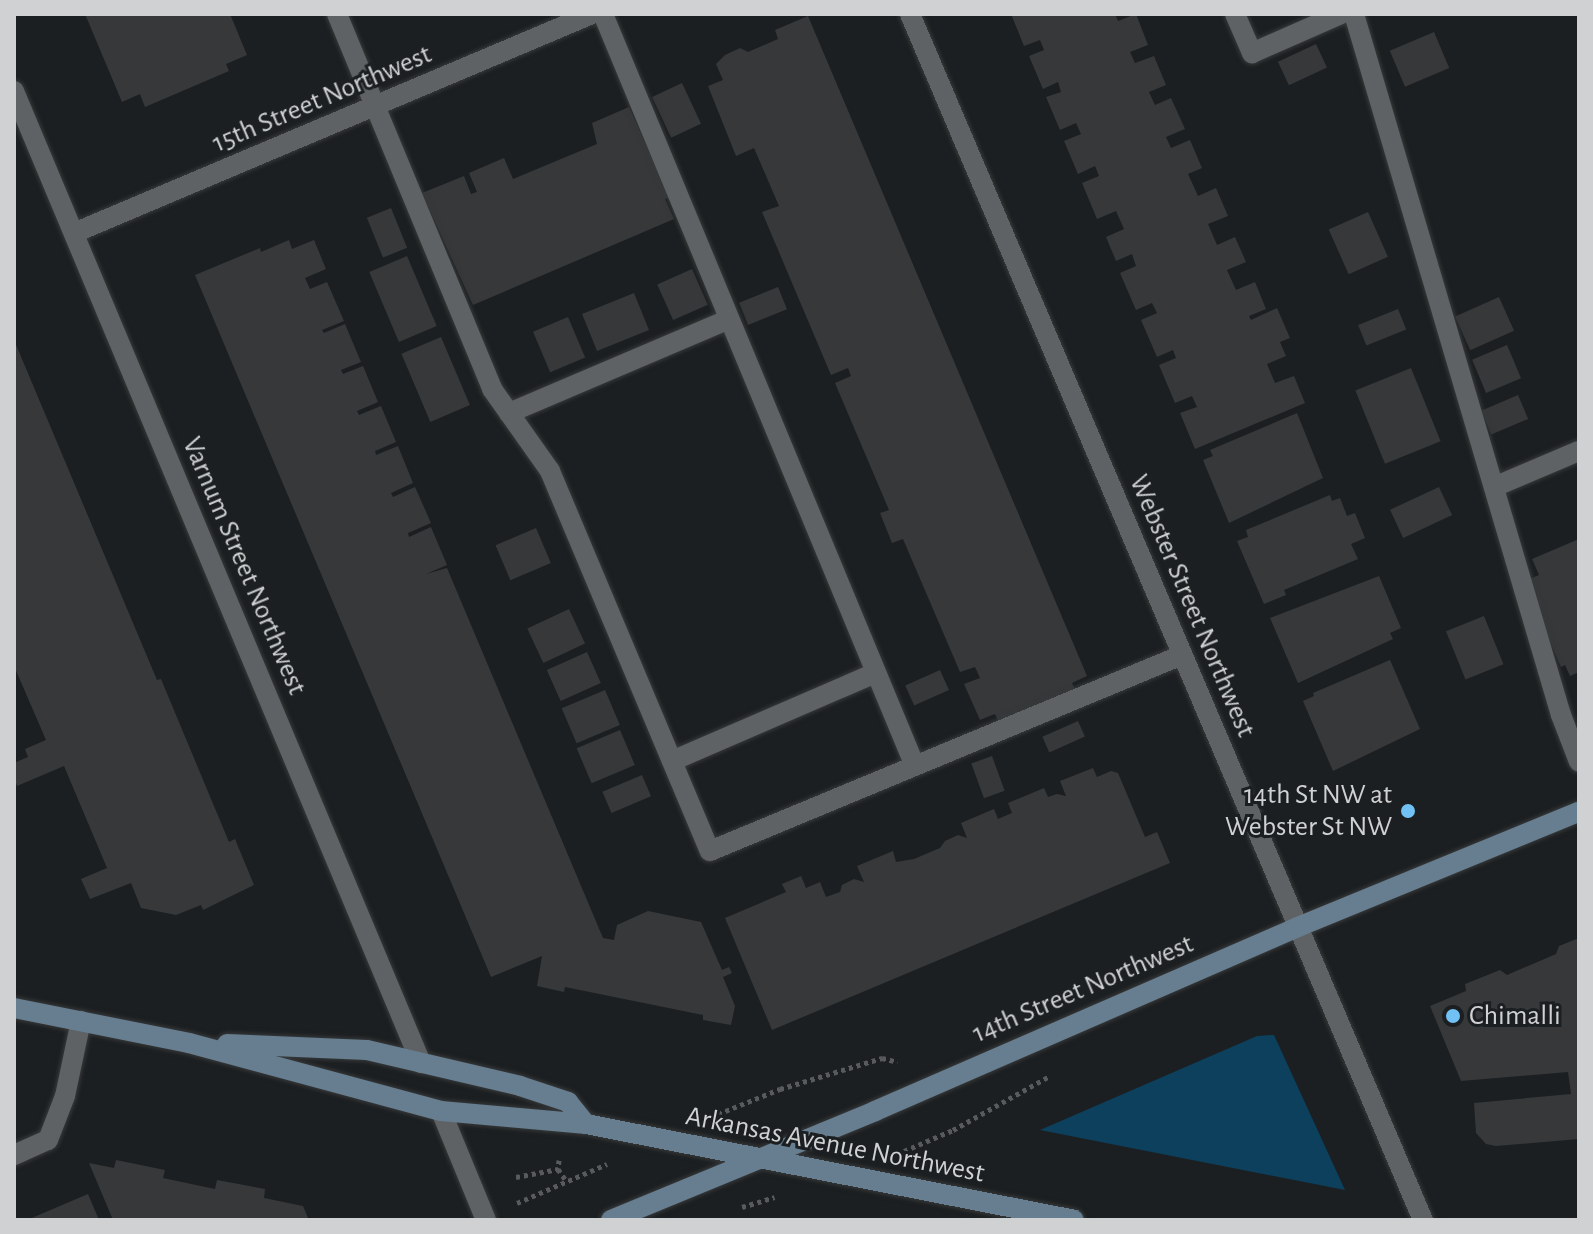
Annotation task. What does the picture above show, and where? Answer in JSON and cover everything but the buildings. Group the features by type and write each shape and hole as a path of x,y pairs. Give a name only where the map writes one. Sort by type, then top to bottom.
{"main road":[{"name":"14th Street Northwest","path":"611,1220 761,1159 1298,927 1579,812"},
{"name":"Arkansas Avenue Northwest","path":"14,1008 189,1043 441,1111 586,1124 1074,1220"},
{"name":"Arkansas Avenue Northwest","path":"189,1043 367,1050 520,1086 568,1102 586,1124"}],"street":[{"path":"337,14 492,389 550,471 710,851 1182,655"},
{"name":"15th Street Northwest","path":"74,233 592,14"},
{"path":"603,14 727,320 915,766"},
{"name":"Webster Street Northwest","path":"910,14 1423,1220"},
{"path":"1235,14 1252,53 1341,14"},
{"path":"1354,14 1561,715 1579,762"},
{"name":"Varnum Street Northwest","path":"14,91 421,1063"},
{"path":"509,413 727,320"},
{"path":"1494,487 1579,451"},
{"path":"672,761 875,673"},
{"path":"14,1155 48,1140 65,1096 81,1021"},
{"path":"441,1111 486,1220"}],"path":[{"path":"762,1096 882,1058 958,1074"},
{"path":"559,1160 558,1169 565,1179"},
{"path":"529,1198 607,1164"},
{"path":"516,1177 558,1169"}],"shaded area":[{"path":"1274,1035 1345,1190 1040,1130 1257,1036"}],"place":[{"name":"14th St NW at Webster St NW","path":"1408,811"},
{"name":"Chimalli","path":"1453,1016"}]}
